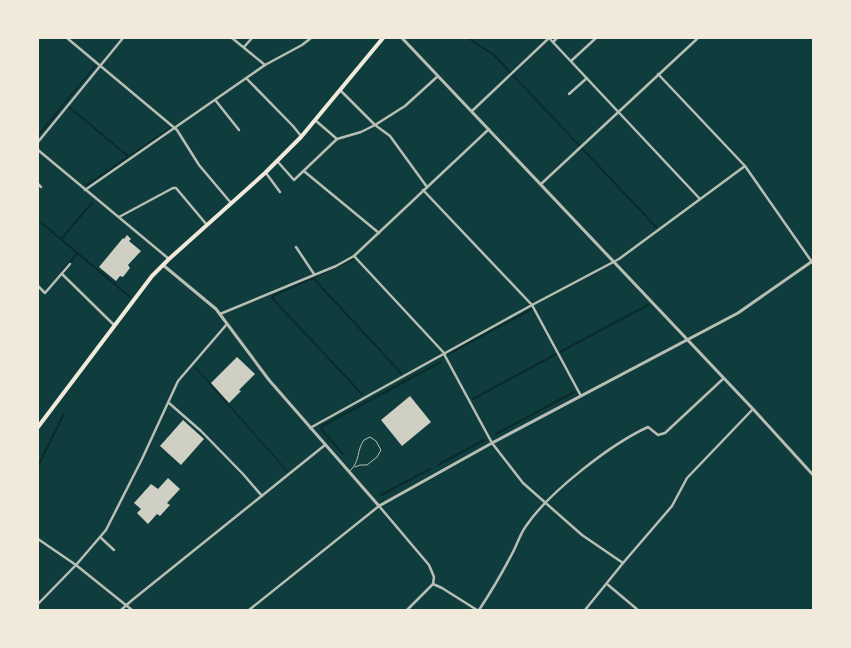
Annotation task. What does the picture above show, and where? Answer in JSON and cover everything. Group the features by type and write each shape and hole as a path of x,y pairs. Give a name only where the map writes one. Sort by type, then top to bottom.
{"main road":[{"path":"38,425 145,284 169,259 265,173 301,137 383,38"}],"street":[{"path":"68,38 175,128 199,165 231,203"},
{"path":"38,142 123,38"},
{"path":"232,38 265,65"},
{"path":"244,47 252,38"},
{"path":"85,190 265,65 302,46 312,38"},
{"path":"403,38 814,476"},
{"path":"472,111 549,38 700,199"},
{"path":"553,42 557,38"},
{"path":"571,61 596,38"},
{"path":"541,184 694,39 698,38"},
{"path":"249,610 380,506 492,443 738,313 813,262 746,166 658,74"},
{"path":"277,161 294,180 338,140 362,132 405,106 439,75"},
{"path":"247,78 293,126 301,137"},
{"path":"569,94 587,78"},
{"path":"340,90 375,125 390,136 427,187"},
{"path":"216,100 239,130"},
{"path":"315,120 338,140"},
{"path":"220,314 315,275 354,256 488,129"},
{"path":"38,150 169,259"},
{"path":"310,428 532,305 619,260 746,166"},
{"path":"304,172 379,233"},
{"path":"265,173 280,192"},
{"path":"38,184 41,187"},
{"path":"119,218 176,188 207,225"},
{"path":"423,190 532,305 581,396"},
{"path":"296,246 315,275"},
{"path":"354,256 445,354 492,443 523,483 582,535 623,563"},
{"path":"38,286 45,293 70,264"},
{"path":"163,266 220,314 260,369 429,565 434,577 433,584 407,610"},
{"path":"62,274 114,325"},
{"path":"38,604 76,565 106,530 138,468 178,381 228,324"},
{"path":"433,584 478,610 495,586 526,526 546,502 564,485 618,444 648,427 658,435 664,433 724,378"},
{"path":"169,402 201,431 262,496"},
{"path":"585,610 672,506 687,478 753,409"},
{"path":"121,610 325,445"},
{"path":"100,537 114,550"},
{"path":"38,539 76,565 132,610"},
{"path":"606,584 638,610"}],"lane":[{"path":"350,472 355,467 359,458 359,448 362,442 370,437 376,441 381,450 376,458 367,465 355,467"}],"water":[{"path":"96,66 38,137 38,134"},
{"path":"195,368 288,471 287,472"}],"building":[{"path":"127,235 131,239 129,241 141,251 128,265 130,268 123,277 120,276 116,281 99,267"},
{"path":"237,357 255,374 229,403 211,383"},
{"path":"410,396 431,422 402,446 381,420"},
{"path":"183,420 204,439 181,465 160,446"},
{"path":"168,478 180,489 167,503 170,505 160,516 157,514 148,524 137,513 141,509 134,503 151,484 158,489"}],"waterway":[{"path":"468,38 494,55 657,228"},
{"path":"69,107 129,157"},
{"path":"87,185 171,128"},
{"path":"61,239 92,203"},
{"path":"38,220 130,297"},
{"path":"62,271 77,254"},
{"path":"353,259 272,298 362,394"},
{"path":"313,278 401,373"},
{"path":"560,352 648,305"},
{"path":"448,354 532,309"},
{"path":"473,399 556,354"},
{"path":"343,454 321,429 322,426 441,362"},
{"path":"496,434 574,392"},
{"path":"38,466 64,414"},
{"path":"438,465 484,440"},
{"path":"381,495 430,469"}]}
